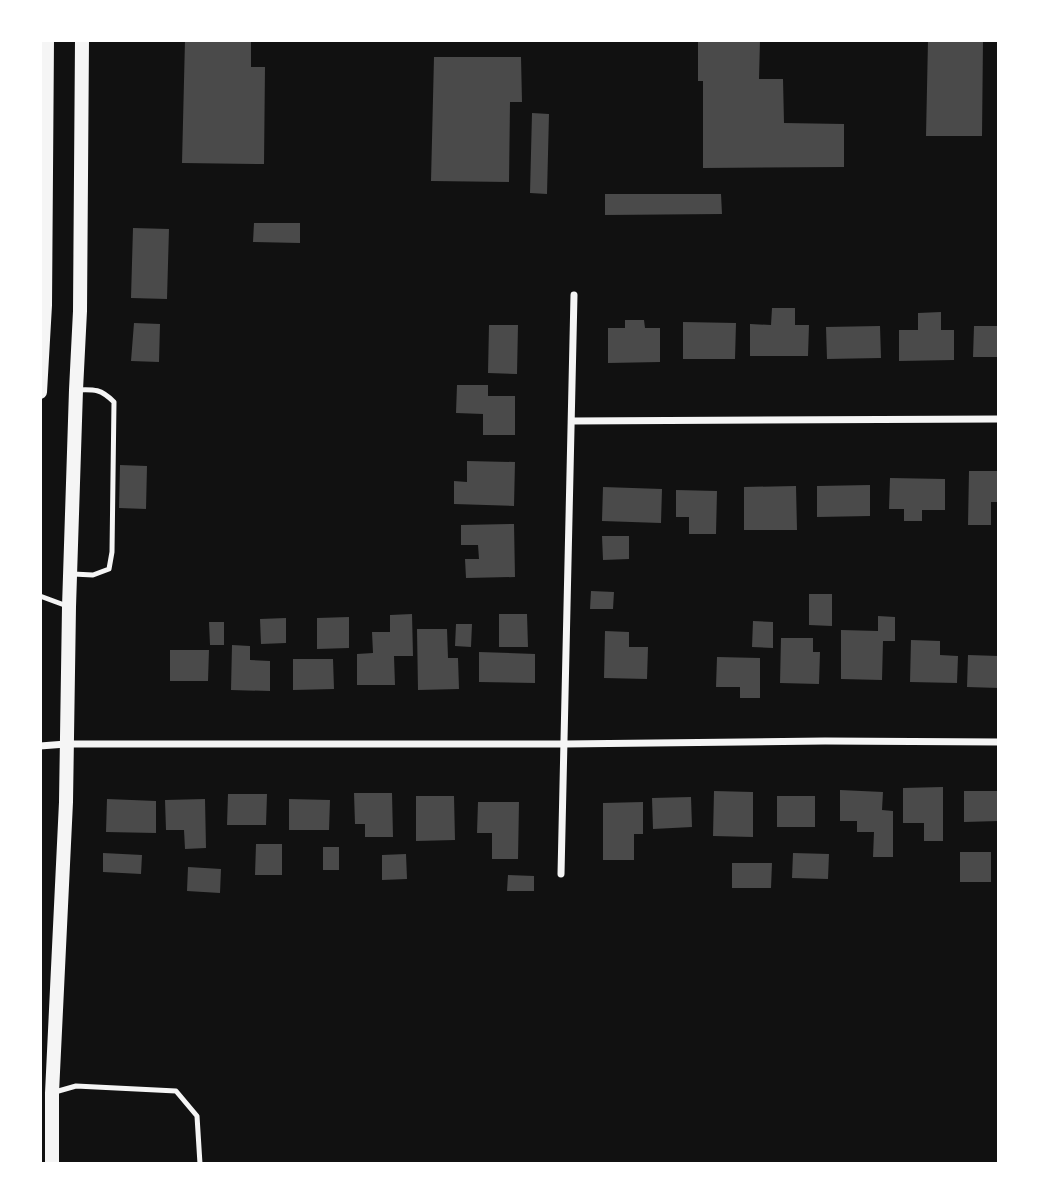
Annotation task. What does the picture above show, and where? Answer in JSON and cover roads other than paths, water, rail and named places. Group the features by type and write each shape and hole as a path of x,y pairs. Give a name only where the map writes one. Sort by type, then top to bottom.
{"main road":[{"path":"40,392 45,305 47,40"},
{"path":"52,1164 46,1095 66,802 69,607 80,311 82,40"}],"street":[{"path":"561,874 574,295"},
{"path":"572,421 999,419"},
{"path":"40,746 999,742"}],"lane":[{"path":"70,574 93,575 109,569 112,552 114,402 104,392 76,390"},
{"path":"40,596 69,607"},
{"path":"46,1095 76,1086 176,1091 197,1116 200,1164"}]}
